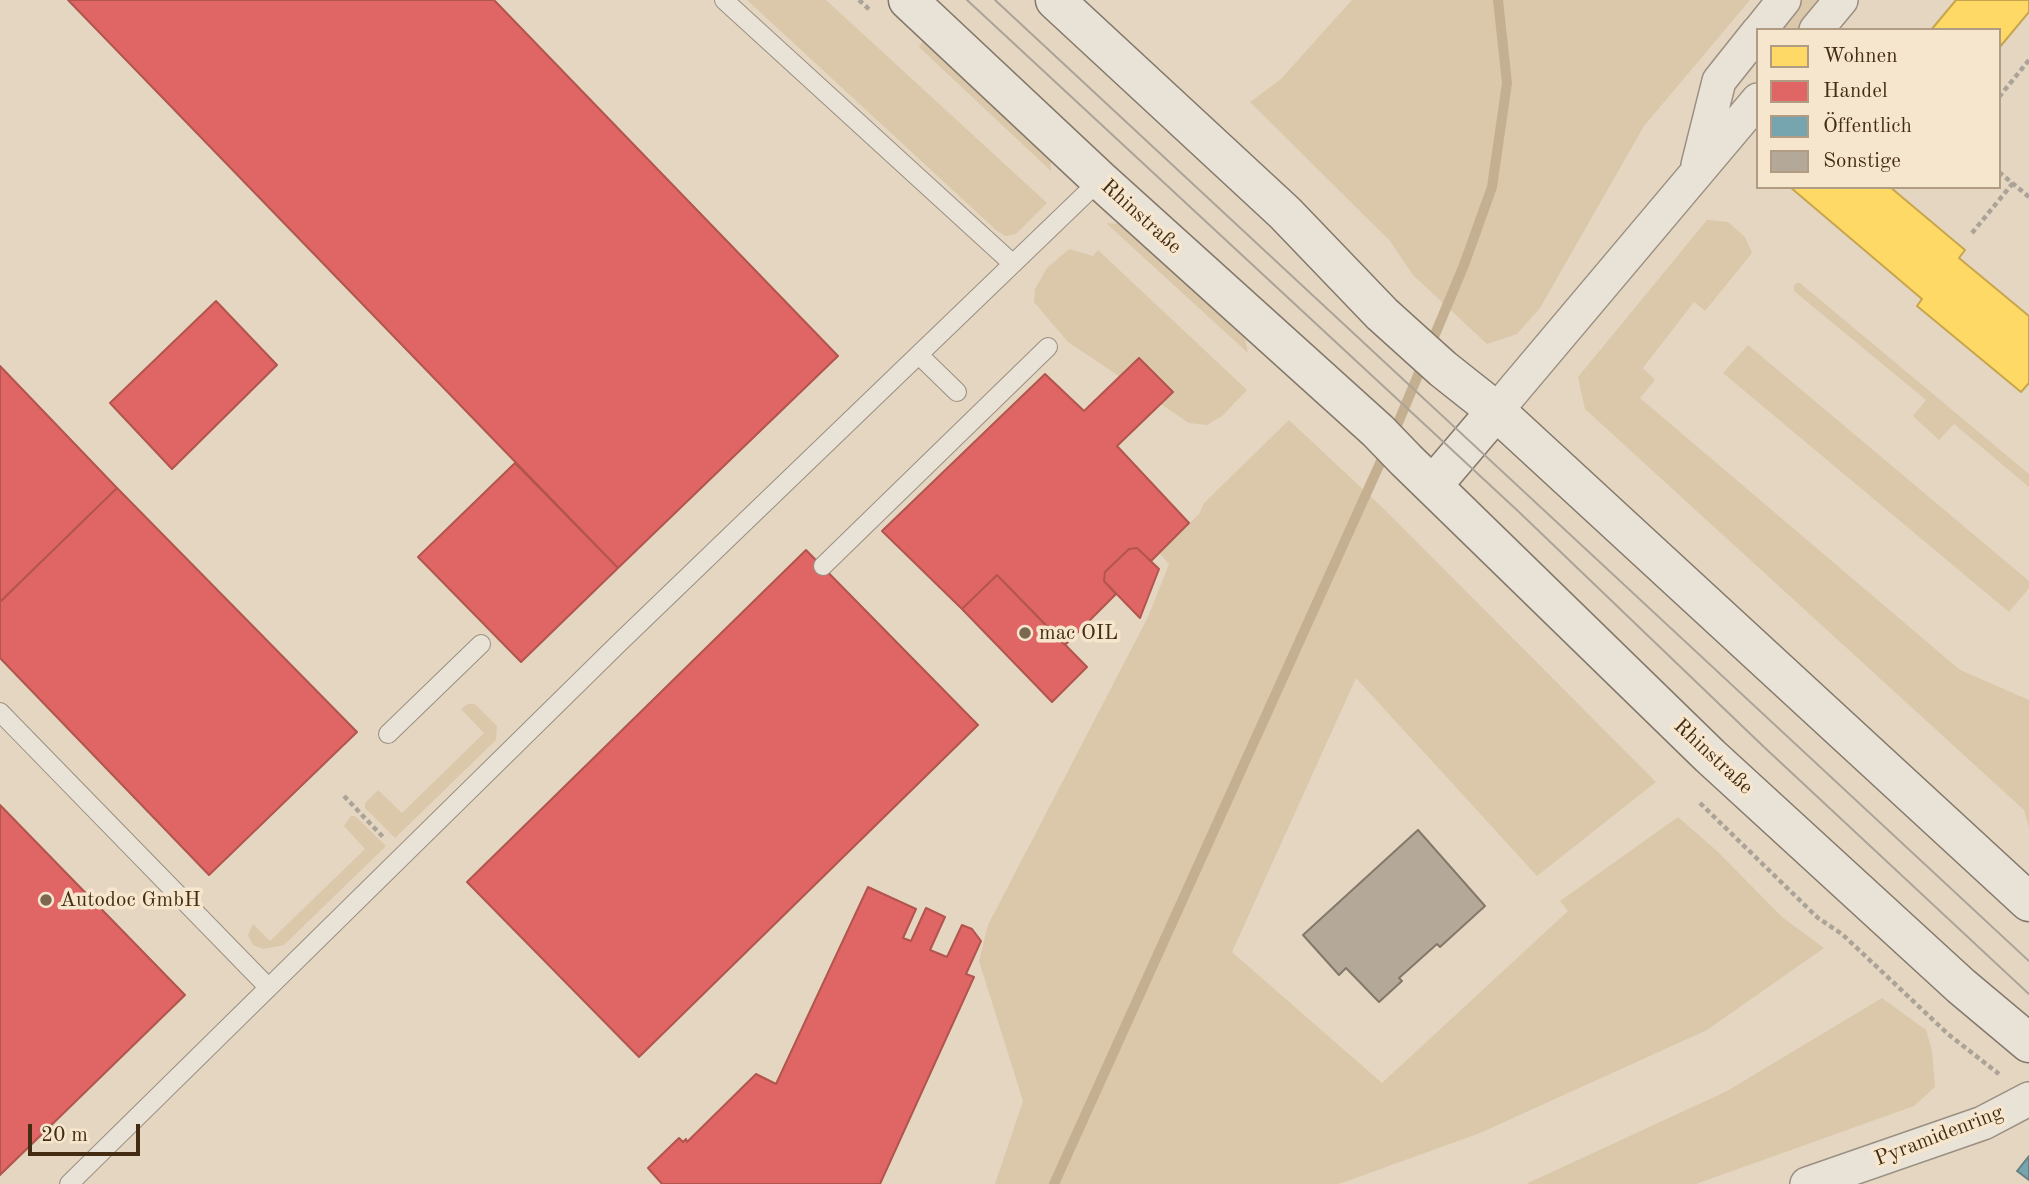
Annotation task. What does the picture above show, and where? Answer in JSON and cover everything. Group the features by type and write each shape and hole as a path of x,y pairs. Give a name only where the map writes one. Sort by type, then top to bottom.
{"main road":[{"name":"Rhinstraße","path":"908,0 1100,180 1378,431 1710,756 1961,986 2029,1043"},
{"path":"1055,0 1285,213 1382,314 1443,369 1496,411 2029,901"},
{"path":"1419,473 1496,411"}],"street":[{"path":"1761,28 1784,0"},
{"path":"1818,28 1841,0"},
{"path":"1695,174 1718,81 1756,35"},
{"path":"1496,411 1756,102"},
{"name":"Pyramidenring","path":"1807,1184 1983,1123 2018,1089"}],"lane":[{"path":"724,0 934,195 1013,264"},
{"path":"69,1184 619,643 1100,180"},
{"path":"822,566 1048,347"},
{"path":"919,355 957,392"},
{"path":"388,734 481,644"},
{"path":"0,712 268,987"}],"path":[{"path":"2001,95 2029,60"},
{"path":"2001,174 2029,197"},
{"path":"1972,233 2012,183"},
{"path":"344,796 402,856"},
{"path":"1936,1021 1948,1034 2018,1089"}],"shaded area":[{"path":"747,0 826,0 1047,203 1016,234 1005,236 996,230"},
{"path":"1352,0 1750,0 1644,126 1540,308 1517,334 1487,344 1413,275 1390,241 1250,102 1280,80"},
{"path":"1797,0 1824,0 1801,28 1774,28"},
{"path":"923,41 1050,157 1051,171 919,47"},
{"path":"1707,220 1728,222 1745,237 1752,253 1705,311 1694,302 1643,368 1655,380 1640,398 1960,670 2029,700 2029,827 2024,810 1585,409 1578,377"},
{"path":"1106,223 1118,224 1133,235 1245,339 1248,353"},
{"path":"1069,249 1093,256 1098,250 1247,390 1222,416 1207,425 1189,423 1068,342 1034,302 1035,289 1047,268"},
{"path":"1797,283 2029,474 2029,487 1954,424 1939,440 1913,416 1926,400 1794,291 1794,285"},
{"path":"1748,345 2029,581 2029,588 2009,612 1723,373"},
{"path":"1289,420 1385,510 1656,782 1537,876 1356,678 1232,952 1382,1083 1568,911 1560,901 1678,817 1717,851 1782,917 1824,948 1707,1030 1480,1133 1339,1184 995,1184 1023,1101 979,961 988,925 1148,617 1169,564 1159,553 1199,514 1204,503"},
{"path":"468,704 475,704 497,726 496,740 395,838 365,808 365,803 378,790 402,813 484,733 461,709"},
{"path":"351,816 355,816 386,846 284,945 263,949 253,945 248,935 253,924 270,941 365,849 344,826"},
{"path":"1882,998 1926,1030 1932,1051 1935,1087 1914,1106 1696,1184 1526,1184 1727,1091"}],"building: Wohnen":[{"path":"1956,0 2029,0 2029,12 2001,46 2001,28 1933,28"},
{"path":"1792,189 1892,189 1965,250 1959,258 2029,316 2029,383 2021,392 1917,306 1922,299"}],"building: Handel":[{"path":"68,0 494,0 838,356 618,568"},
{"path":"216,301 277,365 172,469 110,403"},
{"path":"1139,358 1173,392 1117,446 1189,523 1151,561 1137,548 1129,549 1105,572 1104,581 1116,594 1065,645 997,575 962,609 882,531 1045,374 1084,411"},
{"path":"0,366 117,488 0,602"},
{"path":"515,463 618,568 521,662 418,557"},
{"path":"117,488 357,732 209,875 0,658 0,602"},
{"path":"1137,548 1159,569 1140,618 1104,581 1105,572 1129,549"},
{"path":"806,550 978,725 639,1057 467,882"},
{"path":"997,575 1087,667 1052,702 962,609"},
{"name":"Autodoc GmbH","path":"0,805 185,995 0,1175"},
{"path":"868,887 916,909 903,938 911,941 926,908 945,917 930,950 947,957 962,925 972,929 981,941 966,974 974,977 880,1184 662,1184 648,1168 679,1138 683,1142 686,1139 687,1142 756,1074 776,1084"}],"building: Öffentlich":[{"path":"2029,1156 2029,1180 2017,1171"}],"building: Sonstige":[{"path":"1418,830 1485,906 1440,947 1437,944 1399,978 1402,981 1379,1002 1346,968 1339,975 1303,935"}],"waterway":[{"path":"1393,435 1464,265 1492,187 1507,83 1498,0"},
{"path":"1054,1184 1386,450"}],"tram line":[{"path":"967,0 1519,512 1764,747 2029,994"},
{"path":"995,0 2029,961"}],"place":[{"name":"mac OIL","path":"1025,633"},
{"name":"Autodoc GmbH","path":"46,900"}]}
